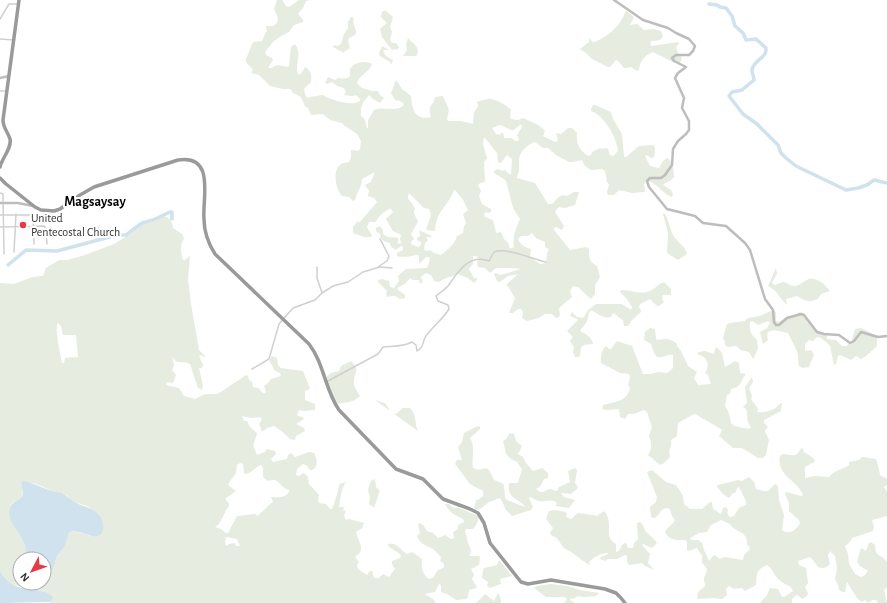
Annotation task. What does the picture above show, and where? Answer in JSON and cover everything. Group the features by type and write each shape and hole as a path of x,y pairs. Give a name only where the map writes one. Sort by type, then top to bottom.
{"highway":[{"path":"0,167 10,141 3,124 19,0"},
{"path":"0,178 35,207 45,211 57,210 94,187 120,178 182,159 196,164 204,174 205,180 205,233 209,244 215,254 312,347 335,404 341,414 393,467 423,480 443,499 478,513 484,523 490,543 521,582 528,584 551,580 605,589 617,594 625,603"}],"street":[{"path":"614,0 646,22 668,28 690,39 695,46 689,55 676,56 672,58 686,67 674,78 683,95 684,100 682,108 690,125 688,133 679,139 673,149 672,165 665,175 661,178 650,178 647,181 649,187 668,209 696,216 703,223 726,226 745,243 750,250 765,299 773,310 774,322 776,325 779,325 786,318 801,314 817,332 839,335 850,343 854,341 861,332 878,338 887,336"},
{"path":"0,19 9,4 18,5"},
{"path":"0,39 14,40"},
{"path":"0,78 9,76"},
{"path":"0,91 7,91"},
{"path":"0,104 6,104"},
{"path":"0,193 3,194 1,203 4,227 4,254"},
{"path":"1,203 18,203 35,207"},
{"path":"14,252 16,214"},
{"path":"0,215 33,215 34,244"},
{"path":"0,227 45,226 47,244"},
{"path":"376,268 387,260 389,256 380,239"},
{"path":"326,382 377,354 383,347 392,348 398,345 406,346 412,342 416,346 417,351 419,350 424,344 425,338 449,309 448,305 438,301 436,296 444,290 457,274 468,264 478,258 490,261 494,252 499,250 546,262"},
{"path":"317,268 317,278 322,292"},
{"path":"252,369 270,358 278,328 290,310 315,300 322,292 334,286 348,282 361,273 376,268 392,268"}],"shaded area":[{"path":"277,0 282,0 286,6 289,7 299,0 310,0 306,1 298,14 303,22 294,25 289,32 273,42 265,52 266,55 273,60 269,68 277,65 288,67 291,47 295,44 298,52 298,74 301,74 305,67 310,71 311,75 311,82 304,89 307,98 324,95 334,100 348,103 356,103 360,101 356,95 344,95 346,92 344,88 337,86 332,82 327,84 325,82 328,77 335,80 338,78 349,77 350,69 357,63 367,62 372,64 357,83 362,88 378,91 384,98 380,103 369,95 362,104 361,116 364,119 368,129 368,120 374,110 396,109 403,106 404,104 395,100 391,93 396,80 402,89 411,96 413,109 417,115 421,117 431,117 430,107 435,97 443,96 449,110 448,121 461,121 473,124 474,113 478,106 477,102 491,99 502,103 511,110 511,119 518,120 523,118 535,123 545,131 543,136 555,142 558,141 556,133 561,134 568,128 572,128 577,133 577,140 580,149 588,156 600,148 607,148 610,155 613,156 618,151 615,140 601,117 591,111 593,105 595,105 611,112 613,119 622,134 624,157 639,146 654,145 654,157 651,158 647,155 645,156 650,166 659,168 663,161 667,158 669,159 673,167 674,177 663,185 671,190 673,194 672,197 649,181 646,181 644,184 644,192 632,193 619,190 614,195 608,195 607,192 609,185 605,171 602,169 591,170 585,166 582,160 569,162 556,155 548,148 543,148 535,142 527,146 519,157 519,170 517,178 535,183 548,204 552,204 562,195 567,196 574,192 579,192 575,205 565,208 559,207 556,210 555,212 564,226 562,230 556,227 554,230 570,250 586,247 589,249 590,259 592,263 597,266 600,277 595,285 595,294 591,299 578,287 573,286 570,291 572,297 560,307 559,317 556,318 552,314 545,314 539,318 527,321 522,318 523,312 521,309 518,309 513,313 509,313 515,298 506,285 518,274 508,276 500,282 497,281 494,274 496,273 500,275 521,269 496,268 490,273 485,268 478,267 477,262 479,259 476,256 473,256 473,264 469,269 474,278 477,278 474,283 468,278 458,274 439,282 434,281 431,275 426,273 421,277 423,282 420,284 419,280 413,280 410,278 405,284 397,288 405,295 405,298 400,299 396,296 387,297 387,291 378,282 378,280 382,279 389,281 390,287 394,288 399,281 398,276 406,269 427,268 430,259 429,257 426,257 420,263 419,256 417,255 399,257 397,256 397,253 403,250 403,247 401,246 396,250 391,247 390,243 381,239 381,235 376,231 376,228 380,226 385,236 398,238 398,244 401,243 401,235 393,231 386,219 393,212 391,209 383,213 376,222 369,222 367,227 372,236 371,237 364,237 353,233 353,227 357,222 360,222 377,202 374,198 368,196 369,191 365,185 371,182 375,172 362,179 355,200 353,201 349,197 342,196 338,189 336,172 338,168 342,163 349,162 351,150 358,151 360,149 361,141 357,134 342,123 330,120 323,114 311,115 301,97 293,93 290,89 270,86 259,75 251,73 253,70 246,62 246,59 253,42 262,41 267,31 266,26 273,26 277,23 278,18 274,9","holes":["521,124 522,127 517,135 519,139 518,141 511,138 504,138 503,132 499,135 496,134 492,128 500,125 514,130","484,137 497,153 498,162 501,163 507,155 512,159 510,175 505,170 503,171 497,169 494,173 506,181 513,208 520,219 514,236 513,248 510,248 501,232 496,233 493,220 485,217 484,214 486,212 491,212 491,209 482,204 479,196 481,191 478,185 485,182 484,162 487,158 483,144","455,190 463,200 468,210 463,214 466,223 463,233 457,236 453,244 441,255 430,250 426,251 424,249 425,243 428,240 426,238 432,236 419,230 420,236 417,240 421,242 421,245 418,247 411,244 414,239 411,234 418,222 414,213 415,208 408,199 409,193 424,208 429,209 431,215 426,230 435,231 440,213","532,233 536,238 545,242 545,247 549,249 546,263 540,264 530,257 531,249 520,243 518,239 521,236 528,236"]},
{"path":"385,10 393,17 390,27 392,32 390,40 392,43 396,43 399,47 398,49 392,50 382,37 380,29 387,23 381,17 382,12"},
{"path":"626,11 634,17 630,25 637,24 644,30 653,29 661,31 663,36 662,38 650,42 651,46 678,42 679,44 676,47 682,58 680,63 675,63 653,52 643,59 637,71 631,67 624,68 616,60 610,67 608,67 592,59 580,49 589,42 589,38 595,42 610,33 620,23"},
{"path":"351,17 353,17 356,32 355,35 349,38 350,48 344,53 333,47 334,45 338,46 341,44"},
{"path":"408,38 417,48 418,53 416,56 403,56 407,50 406,44"},
{"path":"382,46 389,50 383,51 386,56 393,60 391,65 390,62 380,56 379,53"},
{"path":"664,213 674,236 684,247 687,254 678,260 667,253 668,233"},
{"path":"163,216 169,218 173,228 182,234 184,239 181,244 183,260 190,256 188,279 191,304 199,350 205,356 199,356 203,365 202,368 199,368 203,386 202,390 198,388 190,364 178,362 172,356 174,365 172,370 176,375 173,383 167,382 166,384 179,388 184,396 195,399 205,394 217,394 246,375 252,382 253,387 258,388 265,393 266,391 264,386 271,379 281,376 280,373 274,370 269,361 272,356 277,358 278,365 281,368 303,371 310,389 305,391 305,400 315,404 315,410 299,410 297,415 303,417 304,419 296,424 304,428 305,431 296,436 295,440 290,439 274,426 267,428 262,432 259,424 262,419 260,417 251,418 242,416 244,421 247,421 250,427 257,433 254,446 257,455 265,452 267,449 275,451 276,454 271,459 273,462 287,459 288,455 291,453 295,457 309,452 314,453 317,461 315,468 310,470 303,464 297,469 296,475 299,476 303,473 306,475 309,484 319,495 319,503 326,504 330,509 333,507 339,485 346,482 340,497 339,507 344,507 343,511 346,510 344,516 346,520 349,519 364,523 362,528 356,532 361,548 359,554 355,557 359,562 357,565 358,569 367,575 370,571 372,571 374,578 379,578 383,574 389,577 395,569 392,561 400,558 401,556 389,547 388,544 394,544 407,554 412,552 422,559 423,572 429,579 433,578 437,571 444,567 444,564 440,561 441,557 436,552 418,539 417,536 420,533 418,524 420,523 423,525 427,531 433,533 438,538 445,535 451,539 454,538 453,532 458,529 458,525 464,522 463,519 454,515 445,504 449,504 453,508 459,508 478,515 478,520 474,528 466,529 465,531 471,550 470,556 479,556 480,558 479,565 471,569 474,575 472,579 477,587 469,590 468,597 466,599 456,600 441,592 441,585 439,584 435,592 425,594 436,603 50,603 51,602 43,591 52,591 52,569 57,556 65,546 69,533 78,532 96,536 103,530 99,514 87,506 74,502 65,494 52,491 34,483 22,482 22,495 11,504 9,513 24,543 26,551 12,551 12,584 9,583 0,571 0,283 14,284 32,277 43,276 46,268 59,260 67,260 85,255 114,244 132,233 140,225 153,222","holes":["58,323 61,326 63,335 76,335 78,357 65,358 64,363 62,363 57,336","240,463 243,464 244,473 246,474 261,465 263,468 263,477 268,481 277,481 285,489 289,490 289,492 283,497 271,497 273,502 257,516 255,514 237,516 228,533 226,533 215,527 229,506 226,498 236,491 228,484 236,473 237,465","226,537 237,539 240,546 236,546 235,543 226,546"]},
{"path":"776,268 777,274 772,283 775,285 786,282 794,286 799,285 809,279 815,279 826,286 830,291 821,294 818,299 812,301 805,300 797,296 786,299 787,305 774,290 768,286"},
{"path":"664,282 671,289 671,295 663,295 662,299 664,302 659,306 657,306 650,299 640,304 639,307 641,312 628,326 624,326 623,320 613,313 611,317 605,317 591,310 586,323 580,331 590,338 593,344 584,345 581,347 579,357 575,357 573,352 574,347 570,341 573,337 567,331 578,320 570,316 572,312 577,317 582,318 588,310 596,304 622,304 631,310 632,307 620,292 621,290 646,292"},
{"path":"773,310 776,312 776,321 779,322 786,317 799,312 818,332 827,335 827,339 836,340 842,346 846,346 851,343 855,329 861,328 877,336 877,346 861,359 856,356 851,360 840,355 838,356 836,364 834,365 830,346 822,339 817,337 813,341 809,340 805,344 805,350 811,350 814,355 809,367 802,368 799,366 798,355 788,333 774,330 768,332 768,340 763,344 760,332 767,328 770,323 768,321 758,325 752,321 750,322 750,331 757,340 758,349 753,359 749,352 740,350 735,346 728,347 725,345 723,338 727,324 745,321 748,318 760,316"},
{"path":"650,328 655,329 656,339 669,339 677,344 688,366 697,372 694,378 698,385 711,384 708,375 705,373 708,367 707,361 697,354 699,352 705,351 714,354 717,347 722,353 725,367 735,361 739,363 740,373 746,374 739,385 731,389 730,394 727,395 725,406 729,413 731,423 734,426 749,429 751,427 748,422 746,409 743,407 747,403 745,387 752,377 753,382 749,388 752,396 751,399 758,409 757,412 770,410 782,403 781,411 764,420 764,423 768,427 765,431 769,440 766,455 763,458 758,458 742,448 733,448 719,436 722,430 721,429 695,414 678,423 677,436 671,440 669,452 670,457 660,465 648,455 651,448 649,436 652,427 647,412 644,410 634,414 628,414 625,419 620,417 619,409 602,409 603,405 623,399 630,388 628,385 630,377 629,374 620,373 601,363 603,349 606,346 611,349 617,341 632,346 643,374 658,372 667,373 673,368 673,355 657,357 651,344 644,340 645,332"},
{"path":"351,361 356,369 354,384 360,396 349,402 336,404 325,378 331,373 339,371 341,366"},
{"path":"375,400 385,403 390,411"},
{"path":"403,408 410,408 414,413 418,431 392,413 396,414"},
{"path":"478,426 480,429 470,438 473,445 473,468 485,468 489,470 494,480 504,485 505,498 507,500 525,507 512,496 509,489 509,483 518,483 522,469 517,462 506,454 503,441 510,433 514,434 516,441 522,446 518,454 523,457 533,471 542,468 548,473 548,478 544,479 540,487 536,489 539,491 542,492 551,489 557,491 559,487 570,482 568,471 575,468 577,470 575,483 578,487 576,490 571,494 561,493 564,497 575,500 569,508 555,506 557,504 556,502 550,500 539,501 531,497 529,498 533,507 531,510 512,516 506,510 501,499 499,498 476,510 474,507 476,500 483,496 483,491 470,484 455,464 457,460 462,460 458,447 462,442 464,433"},
{"path":"801,448 803,449 804,452 815,460 805,467 805,478 815,476 829,477 833,473 849,465 849,462 859,460 862,457 876,459 880,475 887,479 887,485 884,487 887,492 887,516 872,520 874,527 873,531 852,538 845,546 849,564 855,574 861,577 868,571 857,562 861,548 866,551 869,543 871,542 875,545 876,553 884,558 887,563 887,587 884,590 887,603 878,603 876,600 872,600 868,603 865,600 862,602 857,598 847,582 845,592 839,590 835,579 837,568 835,556 830,551 828,555 830,564 824,568 818,567 810,557 798,561 799,565 806,568 808,583 805,587 808,593 807,596 802,599 796,595 792,599 792,603 760,603 767,595 770,588 778,589 782,597 793,591 791,587 778,579 771,568 767,565 760,569 757,576 756,585 745,591 742,588 734,589 729,586 726,589 727,595 722,599 697,599 698,592 705,586 704,579 707,571 702,563 702,556 697,548 689,551 687,550 687,542 685,540 674,539 667,535 665,532 666,530 675,520 670,509 663,509 655,518 651,517 650,507 656,502 657,497 647,472 652,470 666,482 676,485 683,496 684,504 690,509 702,509 712,502 713,509 721,514 723,508 726,507 728,510 727,513 730,517 734,516 739,508 746,505 746,501 739,487 729,498 717,487 718,485 738,480 742,481 749,477 754,482 756,489 763,491 768,491 775,484 778,487 779,500 784,515 782,530 790,532 800,523 799,520 789,511 789,503 785,494 786,492 801,496 803,495 797,485 784,473 781,468 780,456 783,454 796,455","holes":["721,520 730,524 743,534 750,549 744,555 743,560 725,557 720,559 715,555 709,561 702,543 698,540 691,540 690,538 699,533 707,532 711,525"]},
{"path":"375,479 376,487 380,491 373,507 369,504 370,497 368,490 371,481"},
{"path":"555,510 565,512 567,514 566,517 571,519 578,513 597,516 604,511 609,520 609,534 612,541 616,544 616,552 619,551 625,543 627,544 627,547 633,548 634,543 638,539 637,523 640,522 646,532 657,543 652,548 643,544 642,545 650,554 648,563 654,570 642,563 629,565 627,562 627,556 625,555 617,559 608,559 605,561 600,559 608,553 593,558 589,562 590,565 588,564 564,548 558,539 550,533 553,528 546,519 549,511"},
{"path":"499,560 512,576 500,579 501,584 490,588 487,586 488,582 482,578 483,570 484,568 497,565"},
{"path":"551,584 599,593 596,596 578,596 570,599 575,603 564,603 567,600 565,597 546,597 534,588 537,586"},
{"path":"498,593 501,603 476,603 485,594 494,601"}],"water":[{"path":"22,481 62,493 78,504 92,509 102,519 102,533 98,536 90,536 77,532 69,533 65,546 57,556 52,569 52,551 26,551 24,543 9,516 10,507 21,498 23,494 21,484"},
{"path":"0,571 12,584 12,591 43,591 53,597 51,602 0,603"}],"waterway":[{"path":"709,4 726,8 732,16 735,26 743,33 746,40 756,39 766,48 765,55 753,66 752,70 754,80 742,90 732,92 729,96 743,114 757,124 778,145 781,153 796,166 846,190 867,185 874,180 887,183"},
{"path":"8,265 26,250 57,251 117,235 126,235 142,223 153,220 170,212 172,212 172,219"},
{"path":"96,241 96,233 100,225"}],"place":[{"name":"United Pentecostal Church","path":"23,225"}],"district":[{"name":"Magsaysay","path":"95,202"}]}
